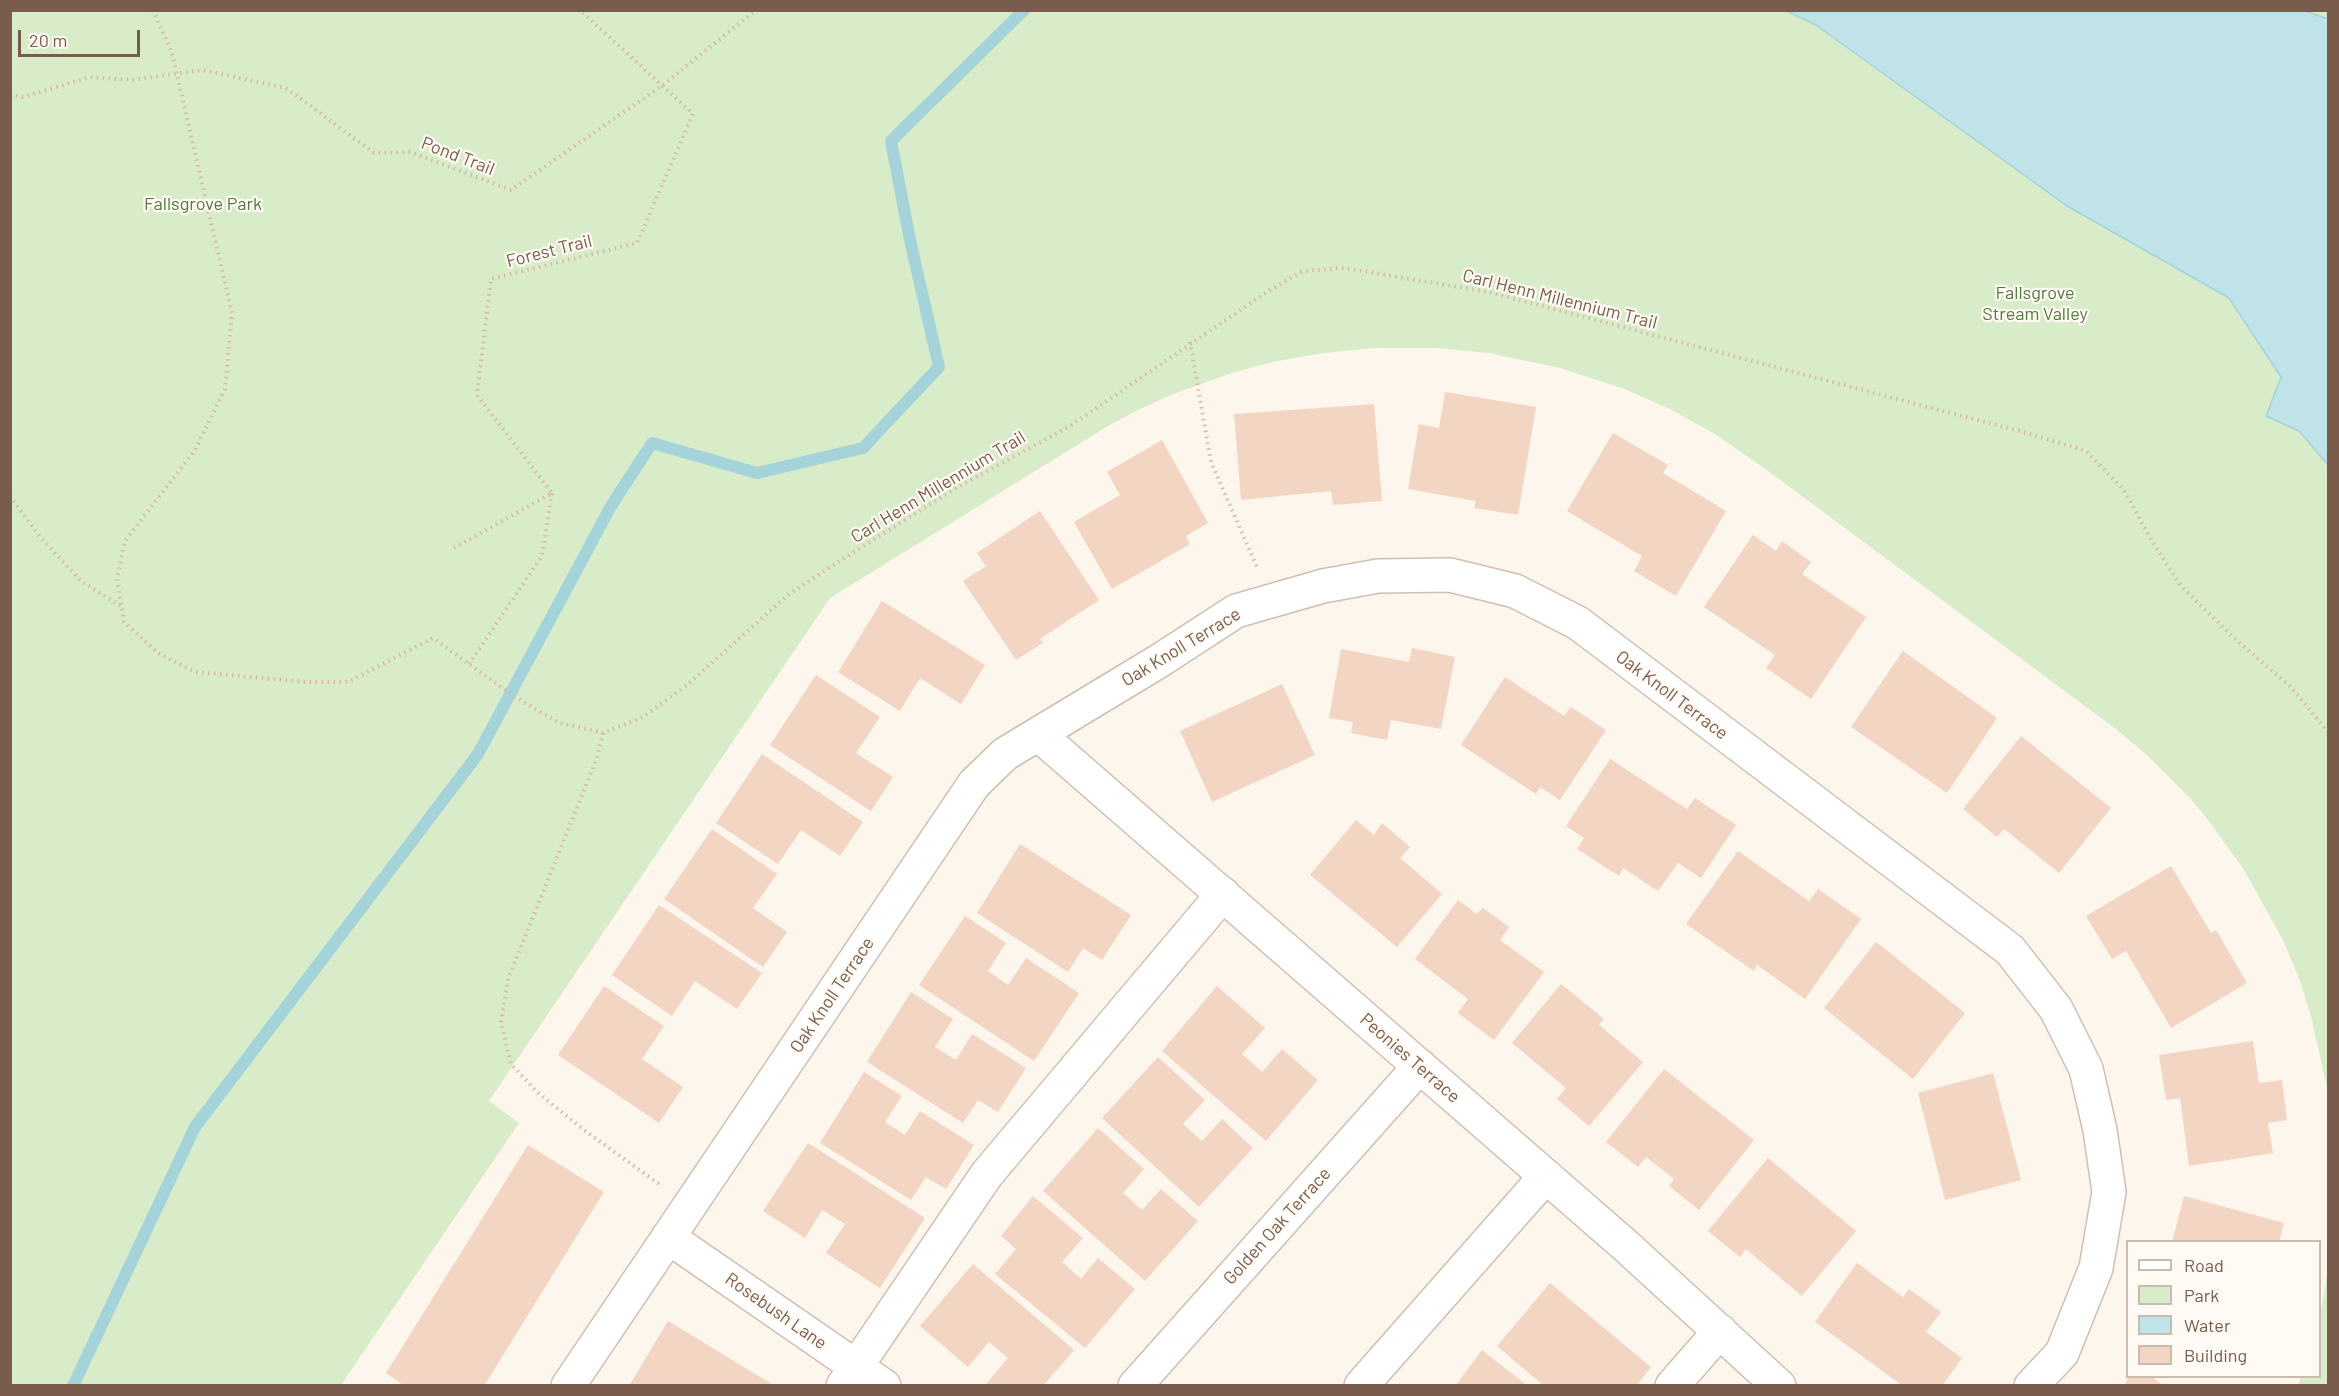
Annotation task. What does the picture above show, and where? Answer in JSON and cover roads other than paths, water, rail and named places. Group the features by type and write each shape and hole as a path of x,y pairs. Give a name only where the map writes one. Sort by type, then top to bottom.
{"street":[{"name":"Oak Knoll Terrace","path":"568,1386 974,784 1005,754 1236,611 1323,586 1378,576 1450,575 1515,591 1578,623 2010,950 2056,1009 2086,1069 2100,1130 2109,1192 2096,1268 2062,1353 2031,1386"},
{"name":"Peonies Terrace","path":"1038,734 1546,1176 1779,1386"},
{"path":"850,1376 987,1174 1223,894"},
{"name":"Golden Oak Terrace","path":"1135,1386 1420,1066"},
{"path":"1361,1386 1546,1176"},
{"name":"Rosebush Lane","path":"668,1237 850,1376 884,1386"},
{"path":"1672,1386 1720,1332"}],"water":[{"path":"2302,10 2328,19 2328,465 2299,431 2266,416 2281,377 2229,298 2067,206 1816,25 1787,11"}],"waterway":[{"path":"73,1386 195,1127 478,754 611,506 652,443 757,473 863,448 939,367 910,240 891,141 1024,10"}],"park label":[{"name":"Fallsgrove Park","path":"203,204"},
{"name":"Fallsgrove Stream Valley","path":"2035,303"}]}
